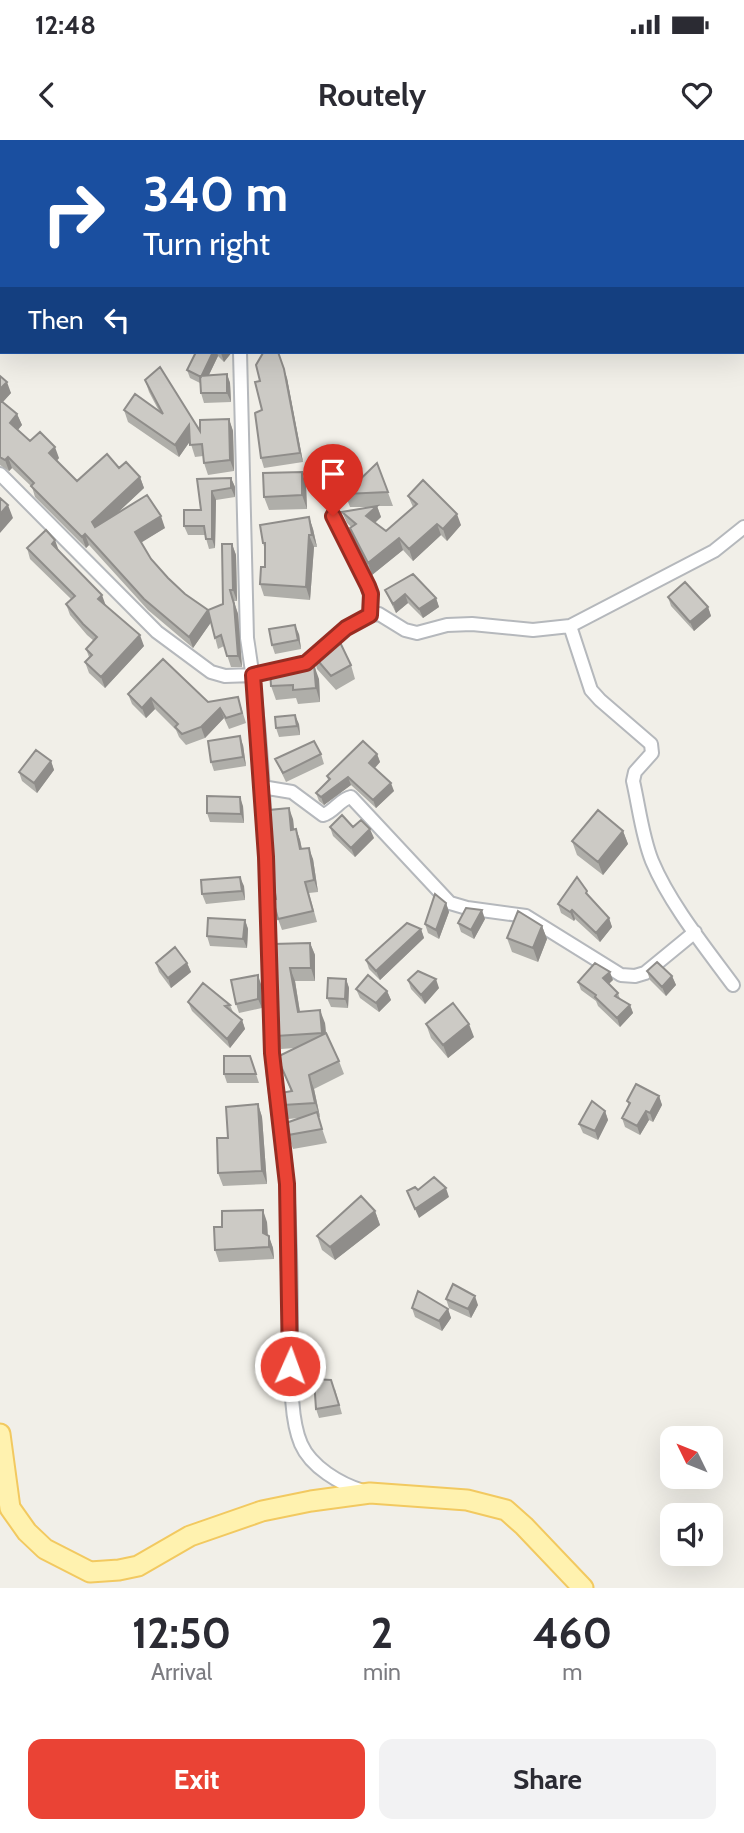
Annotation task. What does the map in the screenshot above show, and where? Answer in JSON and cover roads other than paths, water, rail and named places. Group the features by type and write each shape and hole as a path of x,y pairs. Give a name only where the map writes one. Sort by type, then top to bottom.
{"main road":[{"path":"0,1434 5,1510 45,1549 90,1572 138,1566 190,1536 261,1511 370,1493 467,1500 506,1510 583,1588"}],"street":[{"path":"240,354 247,638 253,675 262,787 272,1053 287,1184 290,1366 297,1429 302,1445 321,1469 354,1488 370,1493"},
{"path":"0,474 133,610 179,650 211,672 225,676 253,675 306,663 346,628 370,615 379,614 417,634 447,625 472,624 533,630 570,626 714,551 744,527"},
{"path":"333,516 371,594 370,615"},
{"path":"570,626 591,690 651,744 652,753 633,775 651,858 659,876 695,932 733,985"},
{"path":"262,787 292,792 323,815 348,797 354,798 450,903 526,916 621,975 635,976 645,973 695,932"}]}
